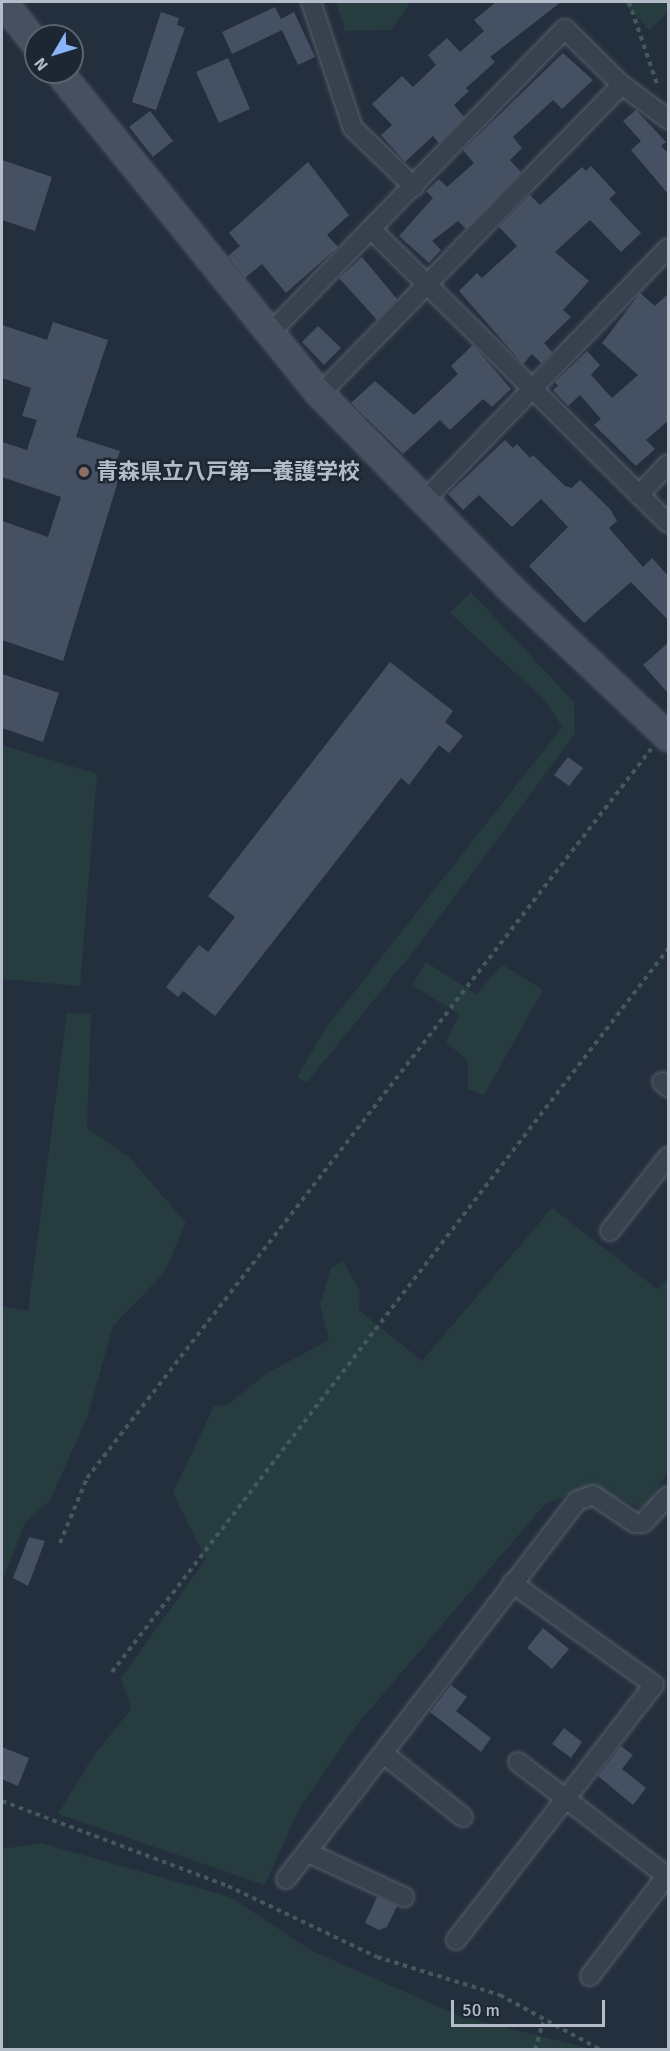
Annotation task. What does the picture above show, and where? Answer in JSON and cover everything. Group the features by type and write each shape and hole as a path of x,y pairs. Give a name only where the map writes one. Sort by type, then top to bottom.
{"street":[{"path":"3,2 24,29"},
{"path":"311,2 352,128 414,187"},
{"path":"269,334 565,29 622,85 668,119"},
{"path":"69,84 269,334 320,394 423,502 666,735"},
{"path":"320,394 429,286 622,85"},
{"path":"372,230 669,523"},
{"path":"423,502 669,248"},
{"path":"639,495 669,464"},
{"path":"610,1231 669,1157"},
{"path":"286,1879 309,1853 512,1583 577,1501 593,1495 635,1523 643,1523 669,1497"},
{"path":"456,1940 567,1800 654,1685 512,1583"},
{"path":"384,1754 463,1817"},
{"path":"518,1762 668,1876 590,1977"},
{"path":"309,1853 404,1897"}],"path":[{"path":"629,2 668,119"},
{"path":"60,1543 87,1478 666,735"},
{"path":"112,1672 669,948"},
{"path":"2,1801 228,1886 377,1956 500,1995 543,2022 601,2049"},
{"path":"535,2049 543,2022"}],"green space":[{"path":"336,2 411,2 391,30 345,31"},
{"path":"623,2 668,2 668,12 649,30"},
{"path":"471,592 574,702 575,734 417,947 307,1082 297,1077 326,1028 562,727 546,701 450,613"},
{"path":"2,745 97,774 80,986 2,979"},
{"path":"426,962 476,994 503,965 543,990 484,1095 468,1090 468,1061 446,1042 459,1014 412,985"},
{"path":"67,1013 91,1014 87,1128 129,1157 186,1223 164,1273 113,1326 87,1418 50,1500 25,1523 2,1580 2,1306 28,1311"},
{"path":"552,1208 657,1289 668,1279 668,1470 650,1502 641,1508 590,1487 545,1504 356,1726 299,1809 265,1885 58,1814 92,1758 131,1709 121,1678 206,1559 173,1493 214,1406 227,1405 269,1372 329,1340 320,1304 331,1268 343,1261 360,1291 359,1310 422,1361"},
{"path":"41,1843 230,1897 312,1951 460,2016 591,2049 2,2049 2,1849"}],"building":[{"path":"496,2 561,2 490,57 495,62 466,88 469,91 454,105 464,117 439,143 433,136 405,162 381,135 392,125 372,104 402,76 413,87 436,65 428,55 447,38 460,52 484,31 474,20"},
{"path":"275,7 281,19 294,12 315,57 298,65 282,30 232,54 222,32"},
{"path":"161,12 179,18 177,25 185,28 156,110 132,102"},
{"path":"563,53 593,80 562,109 553,100 513,137 522,148 510,160 521,172 466,229 458,221 432,241 441,250 429,263 399,236 433,198 426,191 439,179 447,187 474,163 463,150"},
{"path":"228,58 250,109 219,123 196,72"},
{"path":"636,110 666,142 661,146 669,154 669,195 631,150 641,141 623,121"},
{"path":"150,111 173,141 153,157 129,127"},
{"path":"2,160 52,177 35,231 2,220"},
{"path":"308,162 349,215 327,235 338,247 286,293 262,264 245,278 228,256 240,246 229,233"},
{"path":"591,166 616,193 609,199 641,233 621,252 590,220 555,252 589,281 563,310 571,317 544,343 552,352 541,363 532,354 523,364 459,291 477,273 482,278 517,246 499,227 530,195 540,205 582,167 586,171"},
{"path":"362,257 397,299 377,320 339,278"},
{"path":"640,293 655,306 669,293 669,420 646,440 655,449 636,466 594,425 601,419 580,395 568,406 553,390 558,386 555,382 587,351 600,365 591,375 612,398 638,375 602,343"},
{"path":"53,322 108,340 76,437 120,451 112,474 118,481 63,661 2,640 2,521 48,537 61,497 2,477 2,442 27,450 37,420 22,416 31,388 2,378 2,325 47,340"},
{"path":"318,326 341,348 324,365 302,342"},
{"path":"473,345 511,389 492,407 483,399 450,430 440,420 403,454 351,403 375,381 414,415 458,374 451,366"},
{"path":"505,440 513,448 517,444 530,458 533,455 565,486 572,488 580,480 610,509 617,521 609,528 643,567 652,558 669,577 669,621 631,582 584,623 529,566 568,527 541,499 512,527 479,495 463,510 448,494"},
{"path":"669,642 669,694 643,665"},
{"path":"390,662 453,711 445,722 463,736 449,753 439,745 409,785 401,778 215,1016 183,991 178,997 166,987 199,945 208,952 235,917 208,896"},
{"path":"2,674 59,693 43,742 2,728"},
{"path":"568,757 583,768 569,786 554,775"},
{"path":"29,1537 45,1541 28,1586 13,1578"},
{"path":"543,1628 569,1649 552,1669 527,1648"},
{"path":"451,1685 467,1697 456,1711 491,1738 481,1752 430,1712"},
{"path":"564,1728 582,1742 571,1758 552,1744"},
{"path":"621,1746 633,1755 622,1769 646,1788 633,1805 598,1776"},
{"path":"2,1747 29,1758 18,1786 2,1779"},
{"path":"377,1897 397,1906 387,1927 379,1930 365,1923"}],"place":[{"name":"青森県立八戸第一養護学校","path":"84,472"}]}
